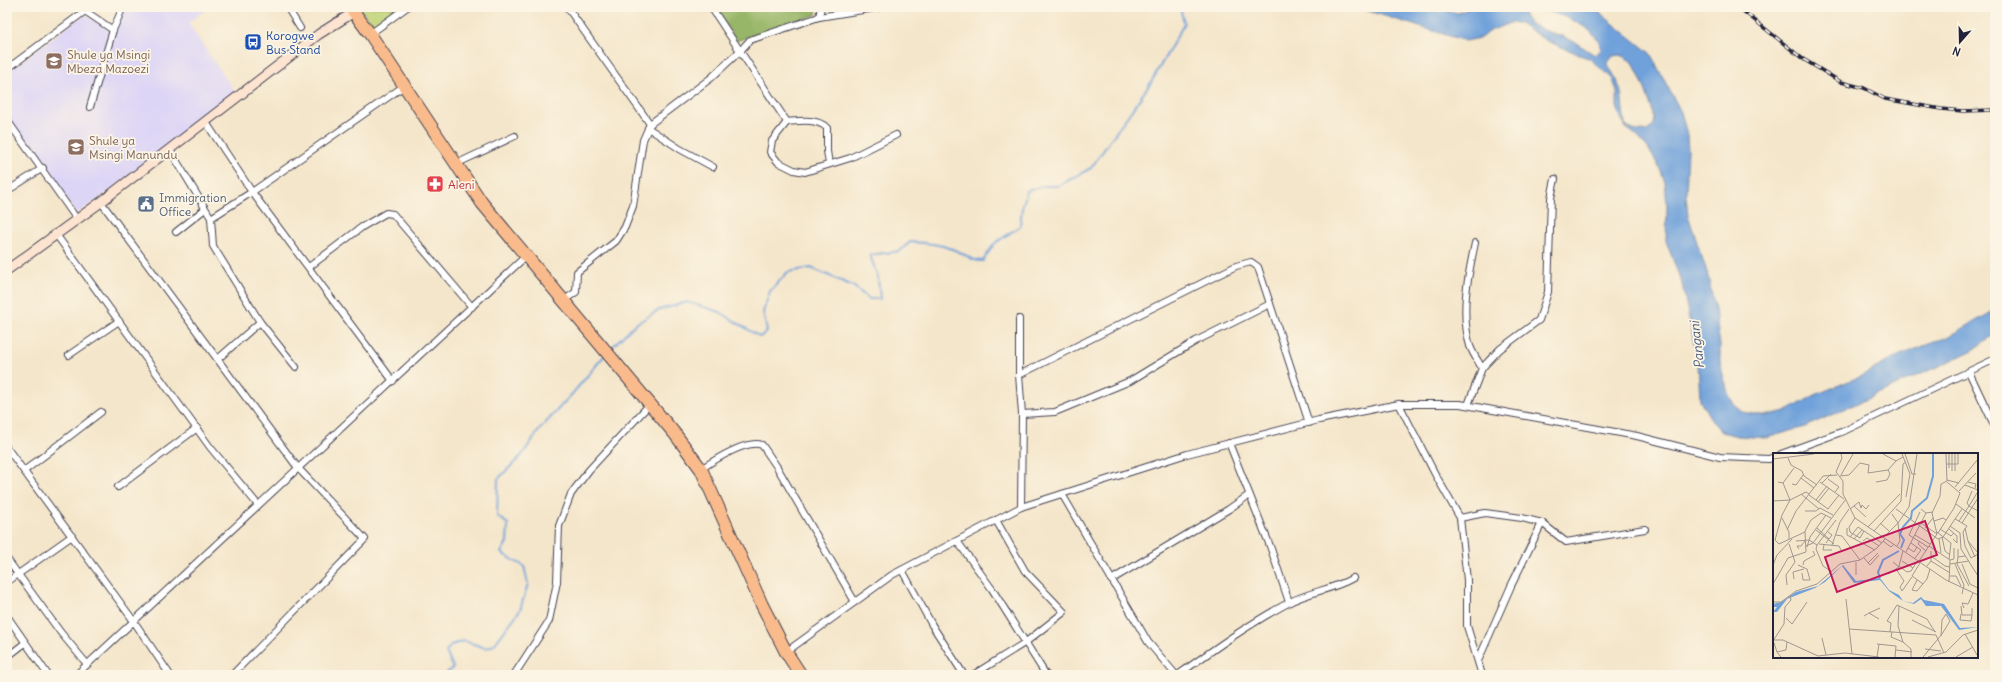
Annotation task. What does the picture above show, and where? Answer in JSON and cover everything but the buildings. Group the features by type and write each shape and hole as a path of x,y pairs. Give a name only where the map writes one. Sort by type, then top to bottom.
{"highway":[{"path":"352,9 482,203 649,405 675,434 701,469 762,605 786,652 801,675"}],"street":[{"path":"90,107 113,30 123,7"},
{"path":"287,7 300,28"},
{"path":"370,34 407,7"},
{"path":"567,7 649,126 680,149 713,167"},
{"path":"711,7 787,122"},
{"path":"820,17 821,7"},
{"path":"563,300 576,292 577,272 616,241 625,227 632,206 643,140 649,126 711,78 750,40 820,17 881,7"},
{"path":"7,69 84,9 113,30"},
{"path":"7,270 55,233 101,202 170,150 205,121 352,9"},
{"path":"211,218 252,192 404,86"},
{"path":"7,120 76,218"},
{"path":"205,121 252,192 393,381"},
{"path":"829,164 827,150 827,128 823,124 815,121 787,122 772,141 770,152 778,162 794,170 805,172 850,158 896,135"},
{"path":"456,164 515,136"},
{"path":"170,150 211,218 213,246 260,322 296,367"},
{"path":"7,191 42,168"},
{"path":"1468,405 1482,368 1500,349 1539,320 1548,292 1551,198 1555,179"},
{"path":"101,202 219,358 298,468 365,538 232,675"},
{"path":"176,232 205,209"},
{"path":"309,267 362,227 386,213 393,214 449,278 472,307"},
{"path":"55,233 196,428 258,505"},
{"path":"1476,243 1467,279 1466,318 1470,347 1482,368"},
{"path":"76,675 526,256"},
{"path":"1019,375 1236,266 1251,262 1258,267 1309,423"},
{"path":"1022,414 1055,412 1130,381 1196,341 1270,304"},
{"path":"69,355 119,320"},
{"path":"1019,320 1019,375 1022,414 1021,507"},
{"path":"219,358 260,322"},
{"path":"1784,453 1844,431 1995,359"},
{"path":"1968,372 1995,427"},
{"path":"1399,404 1435,474 1460,518 1467,580 1467,626 1482,675"},
{"path":"786,652 902,570 1021,507 1187,454 1309,423 1399,404 1468,405 1637,436 1720,457 1773,457"},
{"path":"514,675 550,621 557,582 559,526 571,494 589,470 649,405"},
{"path":"24,471 101,412"},
{"path":"118,487 196,428"},
{"path":"1229,443 1270,546 1289,602"},
{"path":"701,469 721,455 747,446 762,445 777,467 855,602"},
{"path":"7,450 134,620 170,675"},
{"path":"1062,494 1148,642 1177,675 1238,632 1289,602 1343,584 1353,578"},
{"path":"1111,580 1229,509 1249,495"},
{"path":"1460,518 1485,513 1522,518 1542,523 1566,542 1644,529"},
{"path":"973,675 1026,642 1064,612 1025,571 996,520"},
{"path":"1478,661 1511,586 1542,523"},
{"path":"7,582 72,536"},
{"path":"957,541 992,589 1046,675"},
{"path":"7,559 61,633 87,664"},
{"path":"902,570 932,625 964,675"},
{"path":"7,616 48,675"},
{"path":"7,657 25,643"}],"shaded area":[{"path":"125,7 209,7 188,23 236,94 99,199 76,214 7,117 7,72 85,14 112,32"}],"green space":[{"path":"359,7 402,7 374,27"},
{"path":"714,7 817,7 816,15 736,41"}],"water":[{"name":"Pangani","path":"1355,7 1435,7 1458,13 1472,7 1590,7 1600,13 1650,53 1681,112 1687,135 1688,150 1686,196 1688,215 1707,272 1714,303 1720,345 1720,363 1728,393 1735,406 1742,412 1765,416 1789,410 1815,395 1861,376 1902,354 1948,337 1995,310 1995,334 1971,351 1805,427 1766,438 1737,436 1722,432 1712,421 1700,400 1698,363 1682,284 1666,241 1667,206 1665,182 1659,167 1648,148 1636,135 1626,128 1617,107 1617,91 1612,78 1590,59 1545,40 1520,23 1510,23 1492,30 1480,38 1466,41","holes":["1531,8 1562,16 1584,27 1599,41 1601,50 1595,55 1575,42 1533,25 1528,22 1524,12","1620,55 1633,62 1645,89 1655,118 1654,124 1647,131 1636,131 1625,125 1621,92 1617,80 1607,64 1613,56"]}],"waterway":[{"path":"609,350 634,325 659,310 687,302 720,312 760,337 767,331 763,312 770,291 788,272 811,268 853,286 869,299 880,299 878,278 870,255 900,251 910,242 940,245 972,259 983,261 994,244 1020,226 1022,208 1027,191 1043,186 1058,186 1091,168 1150,84 1184,24 1180,7"},
{"path":"445,675 453,667 446,652 451,645 464,641 486,648 494,645 520,610 528,584 524,566 501,553 507,542 508,524 497,516 498,479 522,455 540,429 604,356"}],"railway":[{"path":"1738,7 1803,59 1841,82 1864,88 1885,99 1941,109 1963,111 1995,110"}],"place":[{"name":"Korogwe Bus Stand","path":"253,42"},
{"name":"Shule ya Msingi Mbeza Mazoezi","path":"54,61"},
{"name":"Shule ya Msingi Manundu","path":"76,147"},
{"name":"Aleni","path":"435,184"},
{"name":"Immigration Office","path":"146,204"}]}
